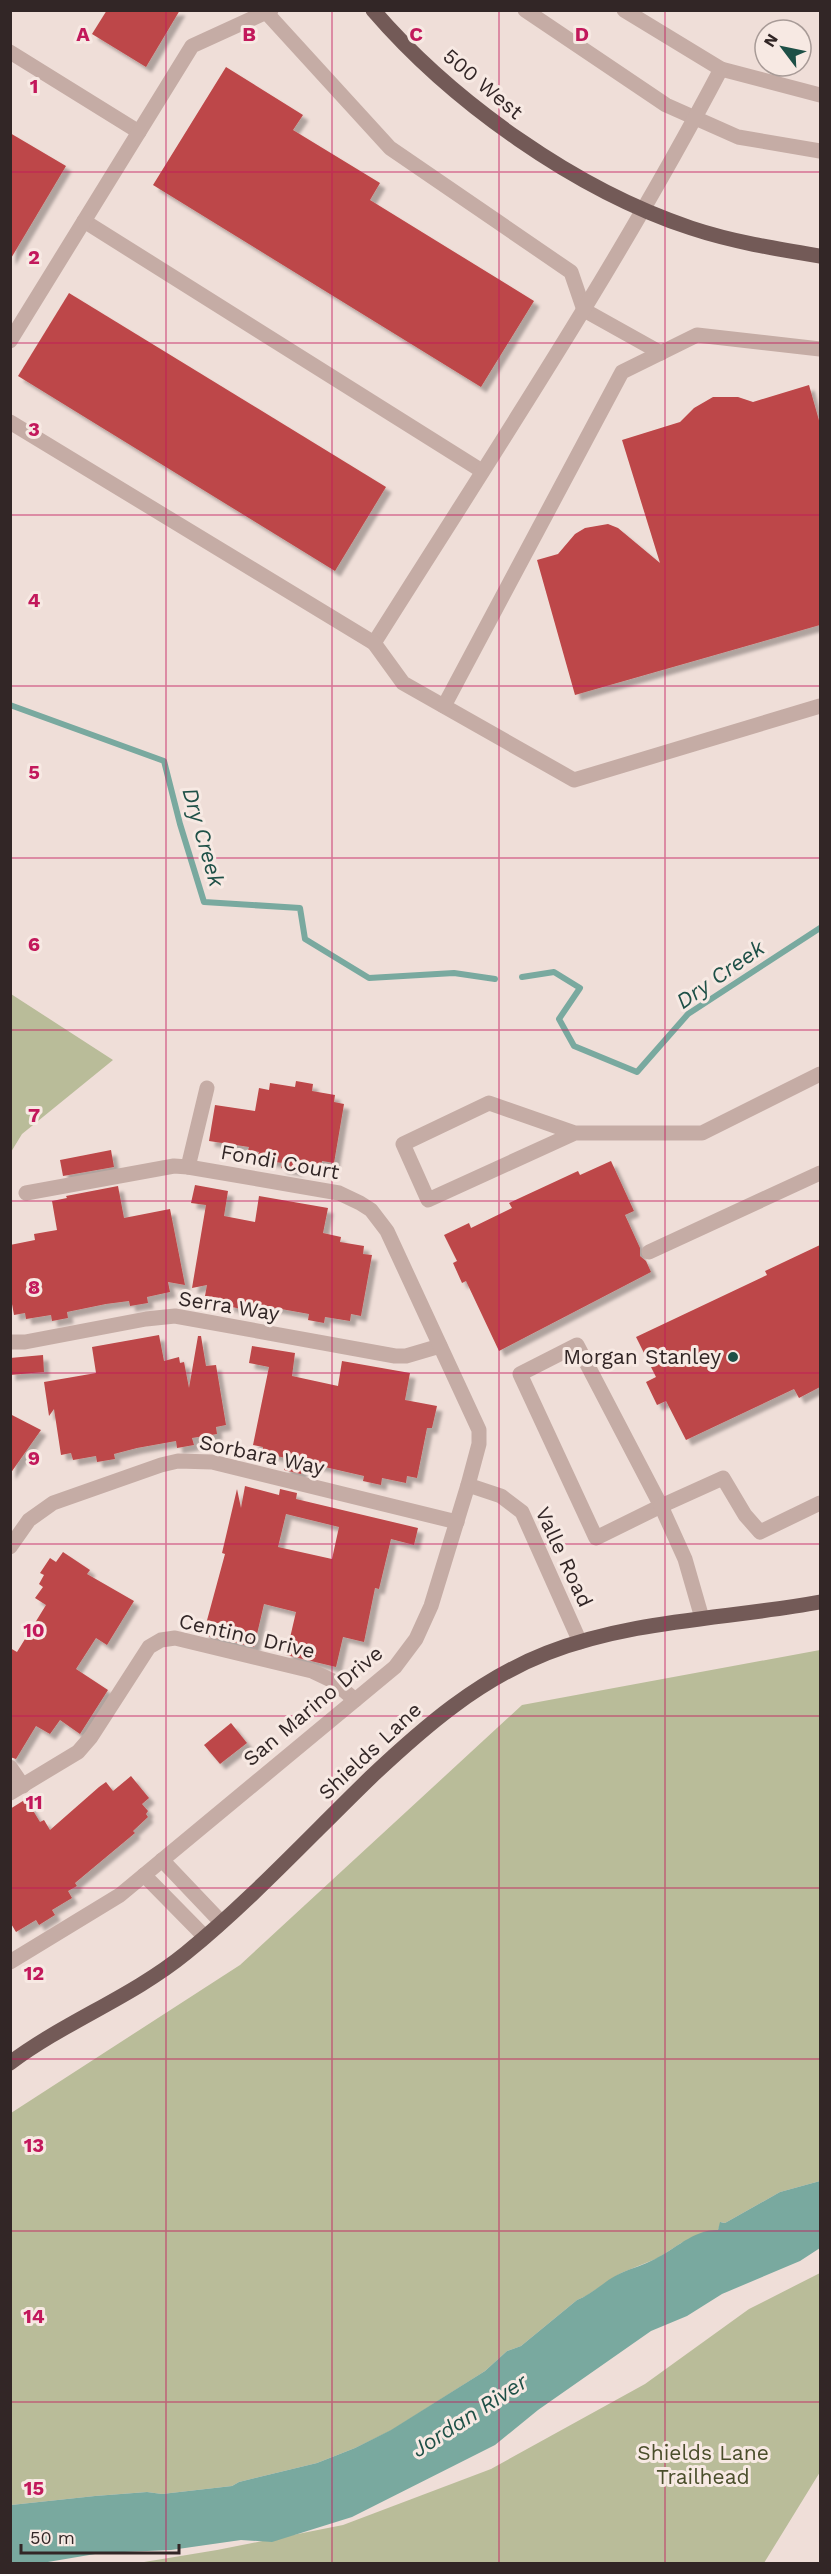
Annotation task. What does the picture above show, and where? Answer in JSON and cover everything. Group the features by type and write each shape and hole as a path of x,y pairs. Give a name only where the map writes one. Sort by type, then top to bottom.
{"main road":[{"name":"500 West","path":"373,10 428,66 515,138 578,176 643,210 692,228 754,246 820,256"},
{"name":"Shields Lane","path":"10,2063 55,2031 150,1979 205,1937 433,1720 457,1702 515,1667 580,1642 647,1626 820,1602"}],"street":[{"path":"525,10 666,105 738,137 820,151"},
{"path":"624,10 721,69 820,94"},
{"path":"10,341 192,46 267,11 390,148 571,272 584,310 661,353"},
{"path":"10,52 139,132"},
{"path":"374,643 584,310 643,210 721,69"},
{"path":"84,221 482,471"},
{"path":"444,706 622,372 697,335 820,349"},
{"path":"10,422 374,643 403,683 574,780 820,706"},
{"path":"575,1133 428,1200 403,1144 489,1103 575,1133 702,1133 820,1074"},
{"path":"188,1167 207,1088"},
{"name":"Fondi Court","path":"26,1193 157,1169 188,1167 339,1194 371,1210 387,1231 440,1346"},
{"path":"649,1252 820,1173"},
{"name":"Serra Way","path":"10,1342 25,1342 147,1319 176,1316 395,1356 406,1356 440,1346"},
{"path":"702,1618 685,1559 661,1506 577,1345 520,1374 596,1538 661,1506 723,1478 745,1515 760,1532 820,1503"},
{"name":"San Marino Drive","path":"10,1962 106,1905 144,1875 394,1667 416,1639 431,1606 479,1444 479,1430 440,1346"},
{"name":"Sorbara Way","path":"10,1547 30,1520 53,1503 178,1461 212,1462 457,1522"},
{"name":"Valle Road","path":"468,1485 501,1496 522,1512 580,1642"},
{"name":"Centino Drive","path":"17,1789 70,1758 85,1745 144,1653 161,1640 176,1638 302,1668 333,1681 355,1700"},
{"path":"10,1767 17,1789"},
{"path":"162,1860 221,1922"},
{"path":"144,1875 205,1937"}],"green space":[{"path":"11,994 113,1060 22,1134 11,1152"},
{"path":"820,1650 820,2181 780,2192 725,2223 721,2222 718,2230 681,2243 658,2258 621,2273 577,2300 521,2346 507,2351 485,2371 392,2430 355,2448 317,2463 239,2482 232,2486 162,2494 147,2492 11,2505 11,2113 240,1965 522,1705"},
{"name":"Shields Lane Trailhead","path":"820,2273 820,2472 764,2563 132,2564 343,2525 491,2469 645,2384 749,2309"}],"water":[{"name":"Jordan River","path":"820,2181 820,2248 800,2261 722,2294 687,2316 651,2331 538,2410 495,2445 352,2517 272,2542 241,2540 171,2550 101,2553 42,2563 11,2563 11,2505 147,2492 162,2494 232,2486 239,2482 317,2463 355,2448 391,2430 485,2371 507,2351 521,2346 577,2300 615,2276 655,2259 693,2236 718,2230 720,2222 725,2223 780,2192"}],"building":[{"path":"107,10 180,10 146,67 92,34"},
{"path":"226,67 303,115 293,130 380,183 370,200 534,301 481,387 153,185"},
{"path":"10,133 66,166 10,260"},
{"path":"69,293 386,487 335,571 18,376"},
{"path":"809,385 820,424 820,625 575,695 537,560 558,554 575,534 585,528 608,524 618,528 660,563 622,440 680,422 694,408 713,397 738,397 753,402"},
{"path":"296,1081 313,1084 312,1091 335,1095 334,1102 344,1104 334,1163 322,1161 321,1167 299,1163 298,1171 281,1168 282,1163 257,1159 259,1152 248,1150 249,1147 209,1141 215,1105 255,1111 259,1088 269,1090 270,1083 295,1087"},
{"path":"111,1150 114,1167 63,1176 60,1160"},
{"path":"611,1161 634,1211 625,1215 640,1248 640,1256 646,1261 651,1272 499,1351 466,1281 462,1283 453,1263 457,1261 444,1235 469,1223 471,1228 512,1208 509,1203 578,1171 580,1175"},
{"path":"195,1185 228,1191 224,1216 255,1222 259,1196 328,1208 323,1233 341,1237 340,1242 364,1246 363,1254 372,1255 361,1316 351,1314 350,1321 325,1317 324,1323 308,1320 309,1314 270,1307 246,1304 245,1310 228,1306 229,1300 205,1296 207,1285 192,1288 206,1205 191,1203"},
{"path":"118,1186 124,1218 170,1209 185,1285 168,1282 170,1292 147,1297 148,1303 130,1306 129,1301 106,1304 67,1312 68,1318 52,1321 51,1315 26,1319 25,1313 14,1315 10,1293 10,1245 35,1240 34,1234 57,1230 52,1201"},
{"name":"Morgan Stanley","path":"820,1245 820,1387 799,1398 794,1389 686,1440 666,1401 657,1405 646,1382 656,1377 636,1337 767,1275 765,1271"},
{"path":"159,1335 164,1361 179,1357 180,1363 184,1362 189,1388 198,1336 201,1336 206,1366 216,1365 226,1425 216,1427 217,1434 192,1438 194,1445 177,1448 176,1441 114,1454 115,1459 97,1462 96,1456 73,1460 71,1453 61,1455 54,1409 49,1416 44,1382 96,1373 92,1347"},
{"path":"252,1346 295,1353 292,1376 338,1386 342,1361 410,1373 405,1400 437,1406 432,1428 427,1428 417,1478 407,1476 406,1483 382,1478 381,1485 363,1481 364,1476 303,1462 301,1474 284,1470 286,1458 262,1453 263,1447 253,1445 269,1367 249,1363"},
{"path":"43,1355 44,1372 10,1375 10,1358"},
{"path":"10,1414 41,1430 10,1474"},
{"path":"245,1486 279,1495 280,1489 297,1493 296,1499 418,1528 414,1545 391,1539 379,1589 375,1588 364,1642 343,1637 336,1667 286,1655 296,1612 264,1604 254,1647 203,1635 225,1554 222,1553 237,1489 241,1508","holes":["286,1514 339,1527 332,1559 278,1547"]},
{"path":"63,1552 90,1570 87,1574 134,1601 107,1645 96,1638 76,1669 108,1690 80,1734 60,1720 50,1734 36,1726 16,1759 10,1757 10,1648 17,1652 46,1605 35,1598 43,1587 39,1584 44,1575 40,1573 50,1558 56,1562"},
{"path":"231,1723 247,1743 220,1764 204,1745"},
{"path":"131,1776 149,1798 142,1804 148,1811 146,1814 148,1817 133,1831 135,1833 75,1883 77,1886 68,1891 72,1898 52,1910 55,1915 39,1925 36,1920 16,1932 10,1922 10,1809 26,1799 40,1822 44,1820 50,1830 106,1782 113,1791"}],"waterway":[{"name":"Dry Creek","path":"10,705 164,761 180,824 204,902 300,908 305,939 369,978 454,973 495,979"},
{"name":"Dry Creek","path":"522,977 554,972 580,988 559,1019 574,1046 637,1072 688,1014 820,928"}],"place":[{"name":"Morgan Stanley","path":"733,1357"}]}
